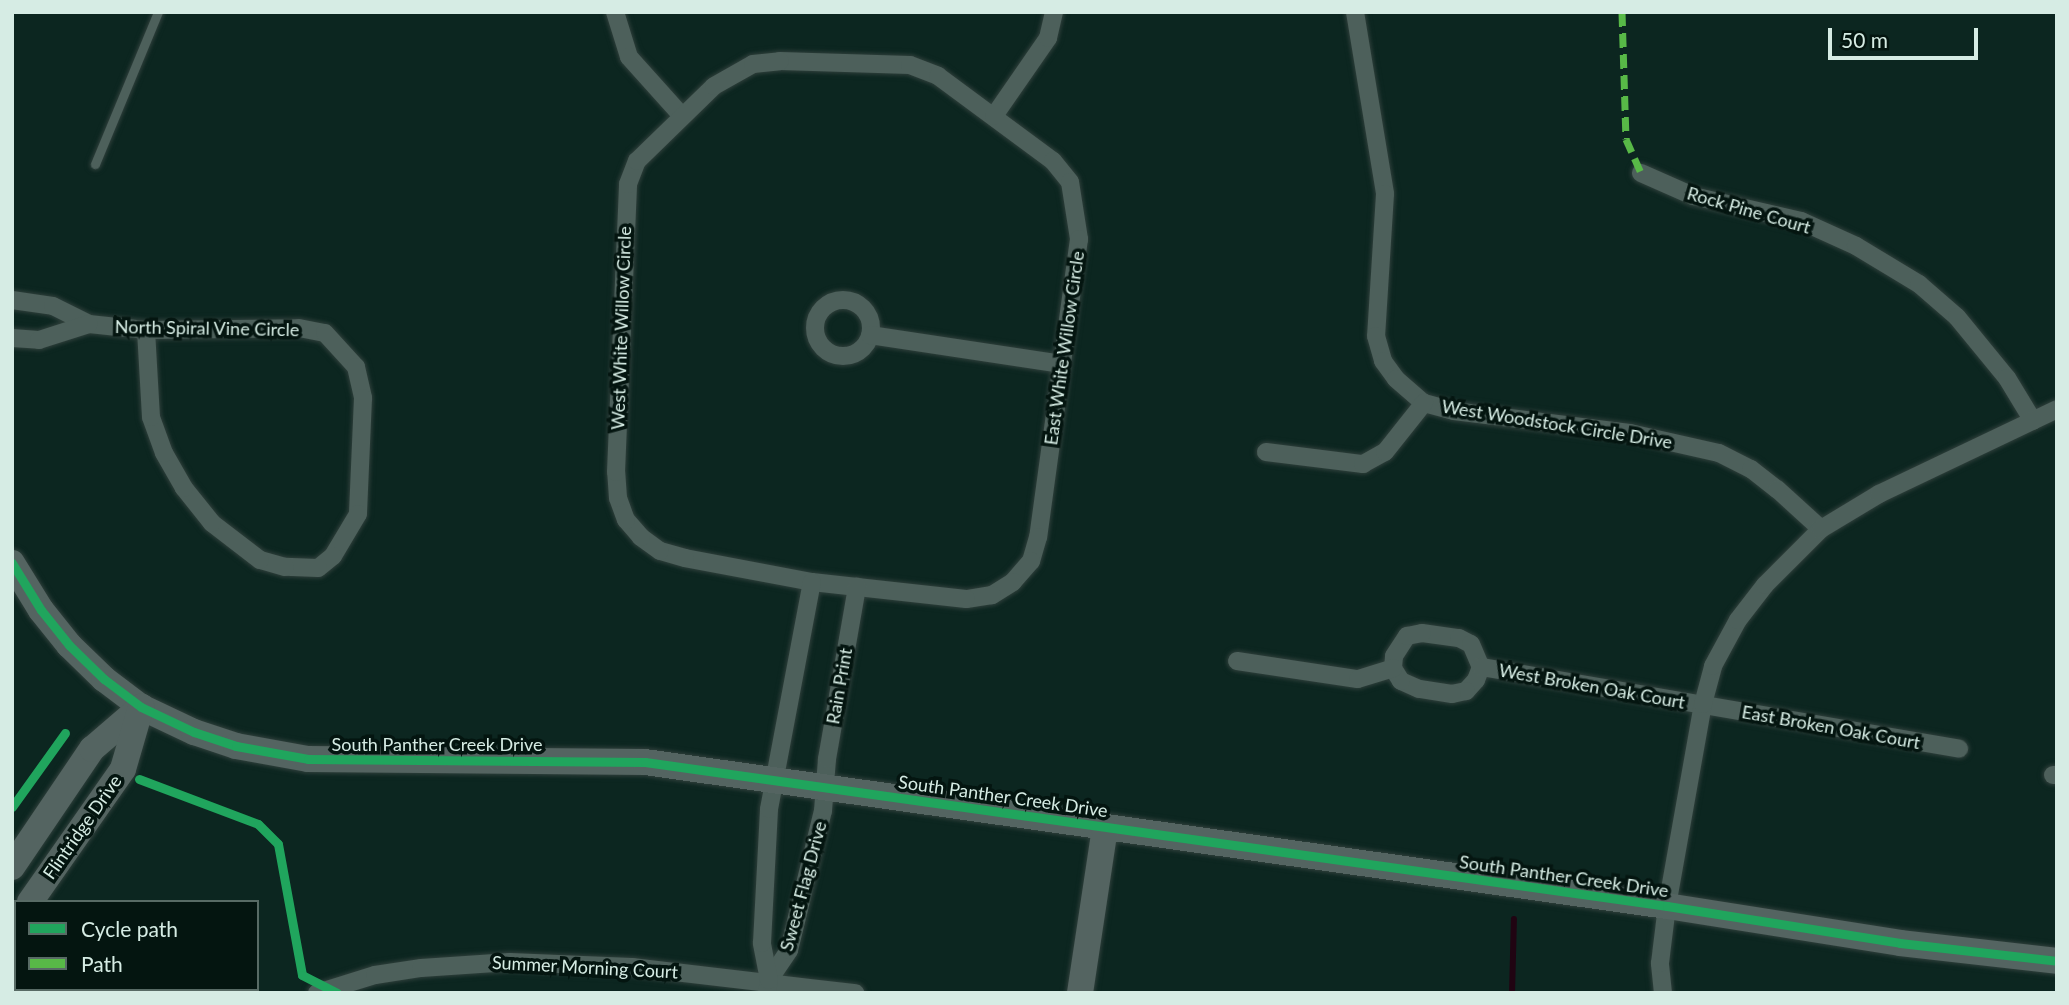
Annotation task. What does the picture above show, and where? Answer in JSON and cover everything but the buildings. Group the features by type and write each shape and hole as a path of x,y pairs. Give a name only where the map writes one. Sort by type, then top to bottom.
{"street":[{"path":"615,12 629,57 682,116"},
{"path":"993,116 1048,38 1054,12"},
{"name":"West Woodstock Circle Drive","path":"1355,12 1385,194 1376,336 1383,361 1396,379 1424,403 1454,411 1630,433 1719,453 1751,469 1821,529"},
{"name":"West White Willow Circle","path":"812,582 660,551 641,537 626,520 618,498 616,472 628,184 638,161 714,86 753,64 780,61 828,62"},
{"name":"East White Willow Circle","path":"812,582 967,599 992,596 1013,582 1031,561 1038,537 1079,239 1070,182 1053,161 938,76 910,65 828,62"},
{"name":"Rock Pine Court","path":"1641,173 1693,196 1801,221 1856,246 1919,285 1957,317 2007,378 2033,421"},
{"name":"North Spiral Vine Circle","path":"12,300 53,306 89,324 146,330 299,328 325,333 356,368 363,398 358,514 333,556 317,568 285,567 260,560 212,523 184,488 164,453 151,417 146,330"},
{"name":"North Spiral Vine Circle","path":"12,338 40,340 89,324"},
{"path":"870,335 1062,364"},
{"path":"1266,452 1363,464 1385,452 1424,403"},
{"path":"1663,993 1660,963 1667,906 1703,704 1713,666 1738,620 1765,585 1821,529 1879,494 2057,409"},
{"name":"South Panther Creek Drive","path":"12,563 41,610 69,645 104,679 141,707 194,732 236,746 308,759 646,762 1667,906 1914,945 2057,961"},
{"path":"776,779 812,582"},
{"name":"Rain Print","path":"825,786 827,759 857,587"},
{"name":"West Broken Oak Court","path":"1422,633 1459,638 1471,644 1479,656 1481,667 1476,680 1466,691 1452,694 1419,688 1401,681 1393,668 1398,646 1407,636 1422,633"},
{"path":"1237,661 1357,679 1393,668"},
{"name":"West Broken Oak Court","path":"1481,667 1703,704"},
{"name":"East Broken Oak Court","path":"1703,704 1959,749"},
{"name":"Flintridge Drive","path":"12,867 92,749 141,707"},
{"name":"Flintridge Drive","path":"31,900 122,769 141,707"},
{"name":"Sweet Flag Drive","path":"768,987 762,943 769,809 776,779"},
{"name":"Sweet Flag Drive","path":"768,987 789,950 823,811 825,786"},
{"path":"1080,993 1105,828"},
{"name":"Summer Morning Court","path":"317,993 375,975 468,962 632,967 768,987 855,993"}],"lane":[{"path":"95,164 158,12"}],"waterway":[{"path":"1512,993 1514,919"}],"marked path":[{"path":"1622,12 1626,139 1641,173"}],"cycle path":[{"path":"12,563 41,610 69,645 104,679 141,707 194,732 236,746 308,759 645,762 1667,906 1900,943 2057,961"},
{"path":"12,807 65,733"},
{"path":"139,779 258,824 278,844 302,975 337,993"}]}
